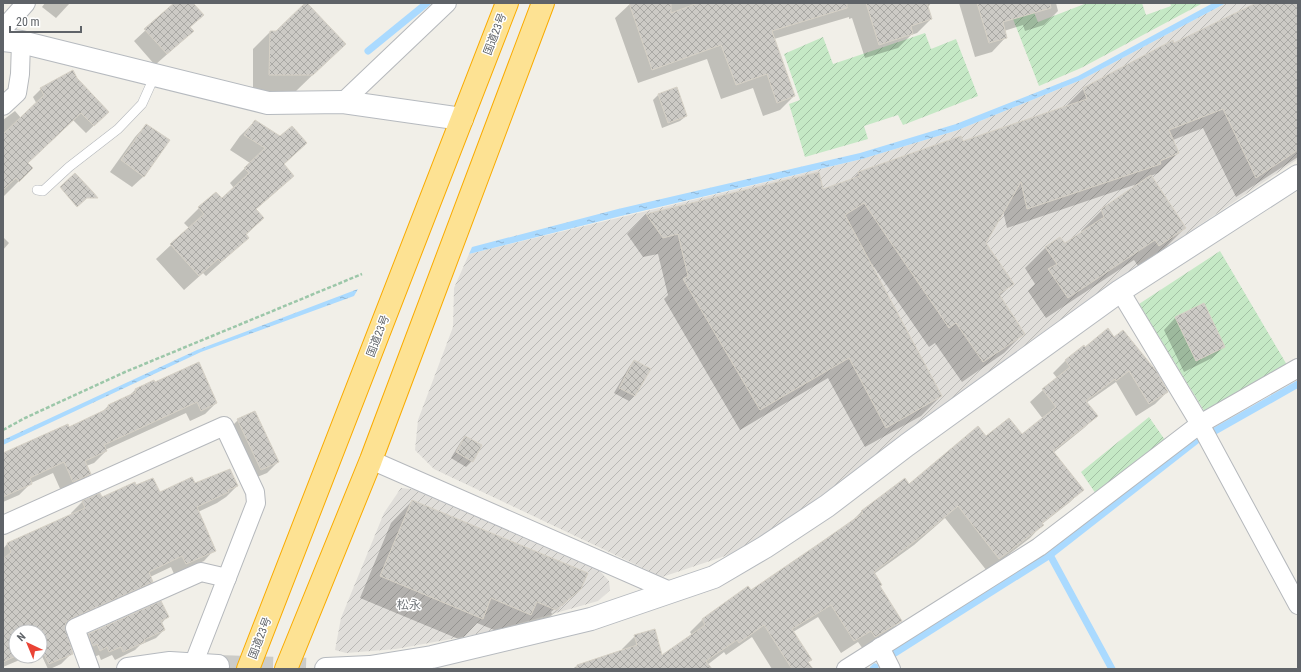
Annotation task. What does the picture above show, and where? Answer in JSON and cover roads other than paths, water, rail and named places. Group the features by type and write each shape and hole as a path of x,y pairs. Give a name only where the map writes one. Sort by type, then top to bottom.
{"highway":[{"name":"国道23号","path":"248,669 507,3"},
{"path":"286,669 371,460 543,3"}],"street":[{"path":"3,29 26,3"},
{"path":"343,102 447,3"},
{"path":"3,106 17,93 20,74 12,41 268,103 343,102 462,119"},
{"path":"326,669 370,667 432,657 591,619 714,577 827,506 907,445 1120,291 1298,176"},
{"path":"1120,291 1200,424 1298,605"},
{"path":"846,669 1039,547 1200,424 1298,368"},
{"path":"3,525 224,426 255,492 256,503 193,665"},
{"path":"371,460 672,592"},
{"path":"90,669 75,628 201,572 227,578"},
{"path":"880,647 891,669"},
{"path":"128,669 170,664 218,666"}],"lane":[{"path":"37,190 43,191 69,167 118,129 142,104 155,75"}],"water":[{"path":"1213,3 1226,3 1081,80 958,130 862,159 621,216 469,254 472,247 618,209 860,153 956,124 1078,76"},
{"path":"358,289 354,296 201,352 3,445 3,440 197,350"}],"waterway":[{"path":"368,51 427,3"},
{"path":"1215,431 1298,384"},
{"path":"895,653 1050,555 1197,440"},
{"path":"1050,555 1112,669"}],"tunnel":[{"path":"218,666 311,669"}],"district":[{"name":"松永","path":"409,605"}]}
